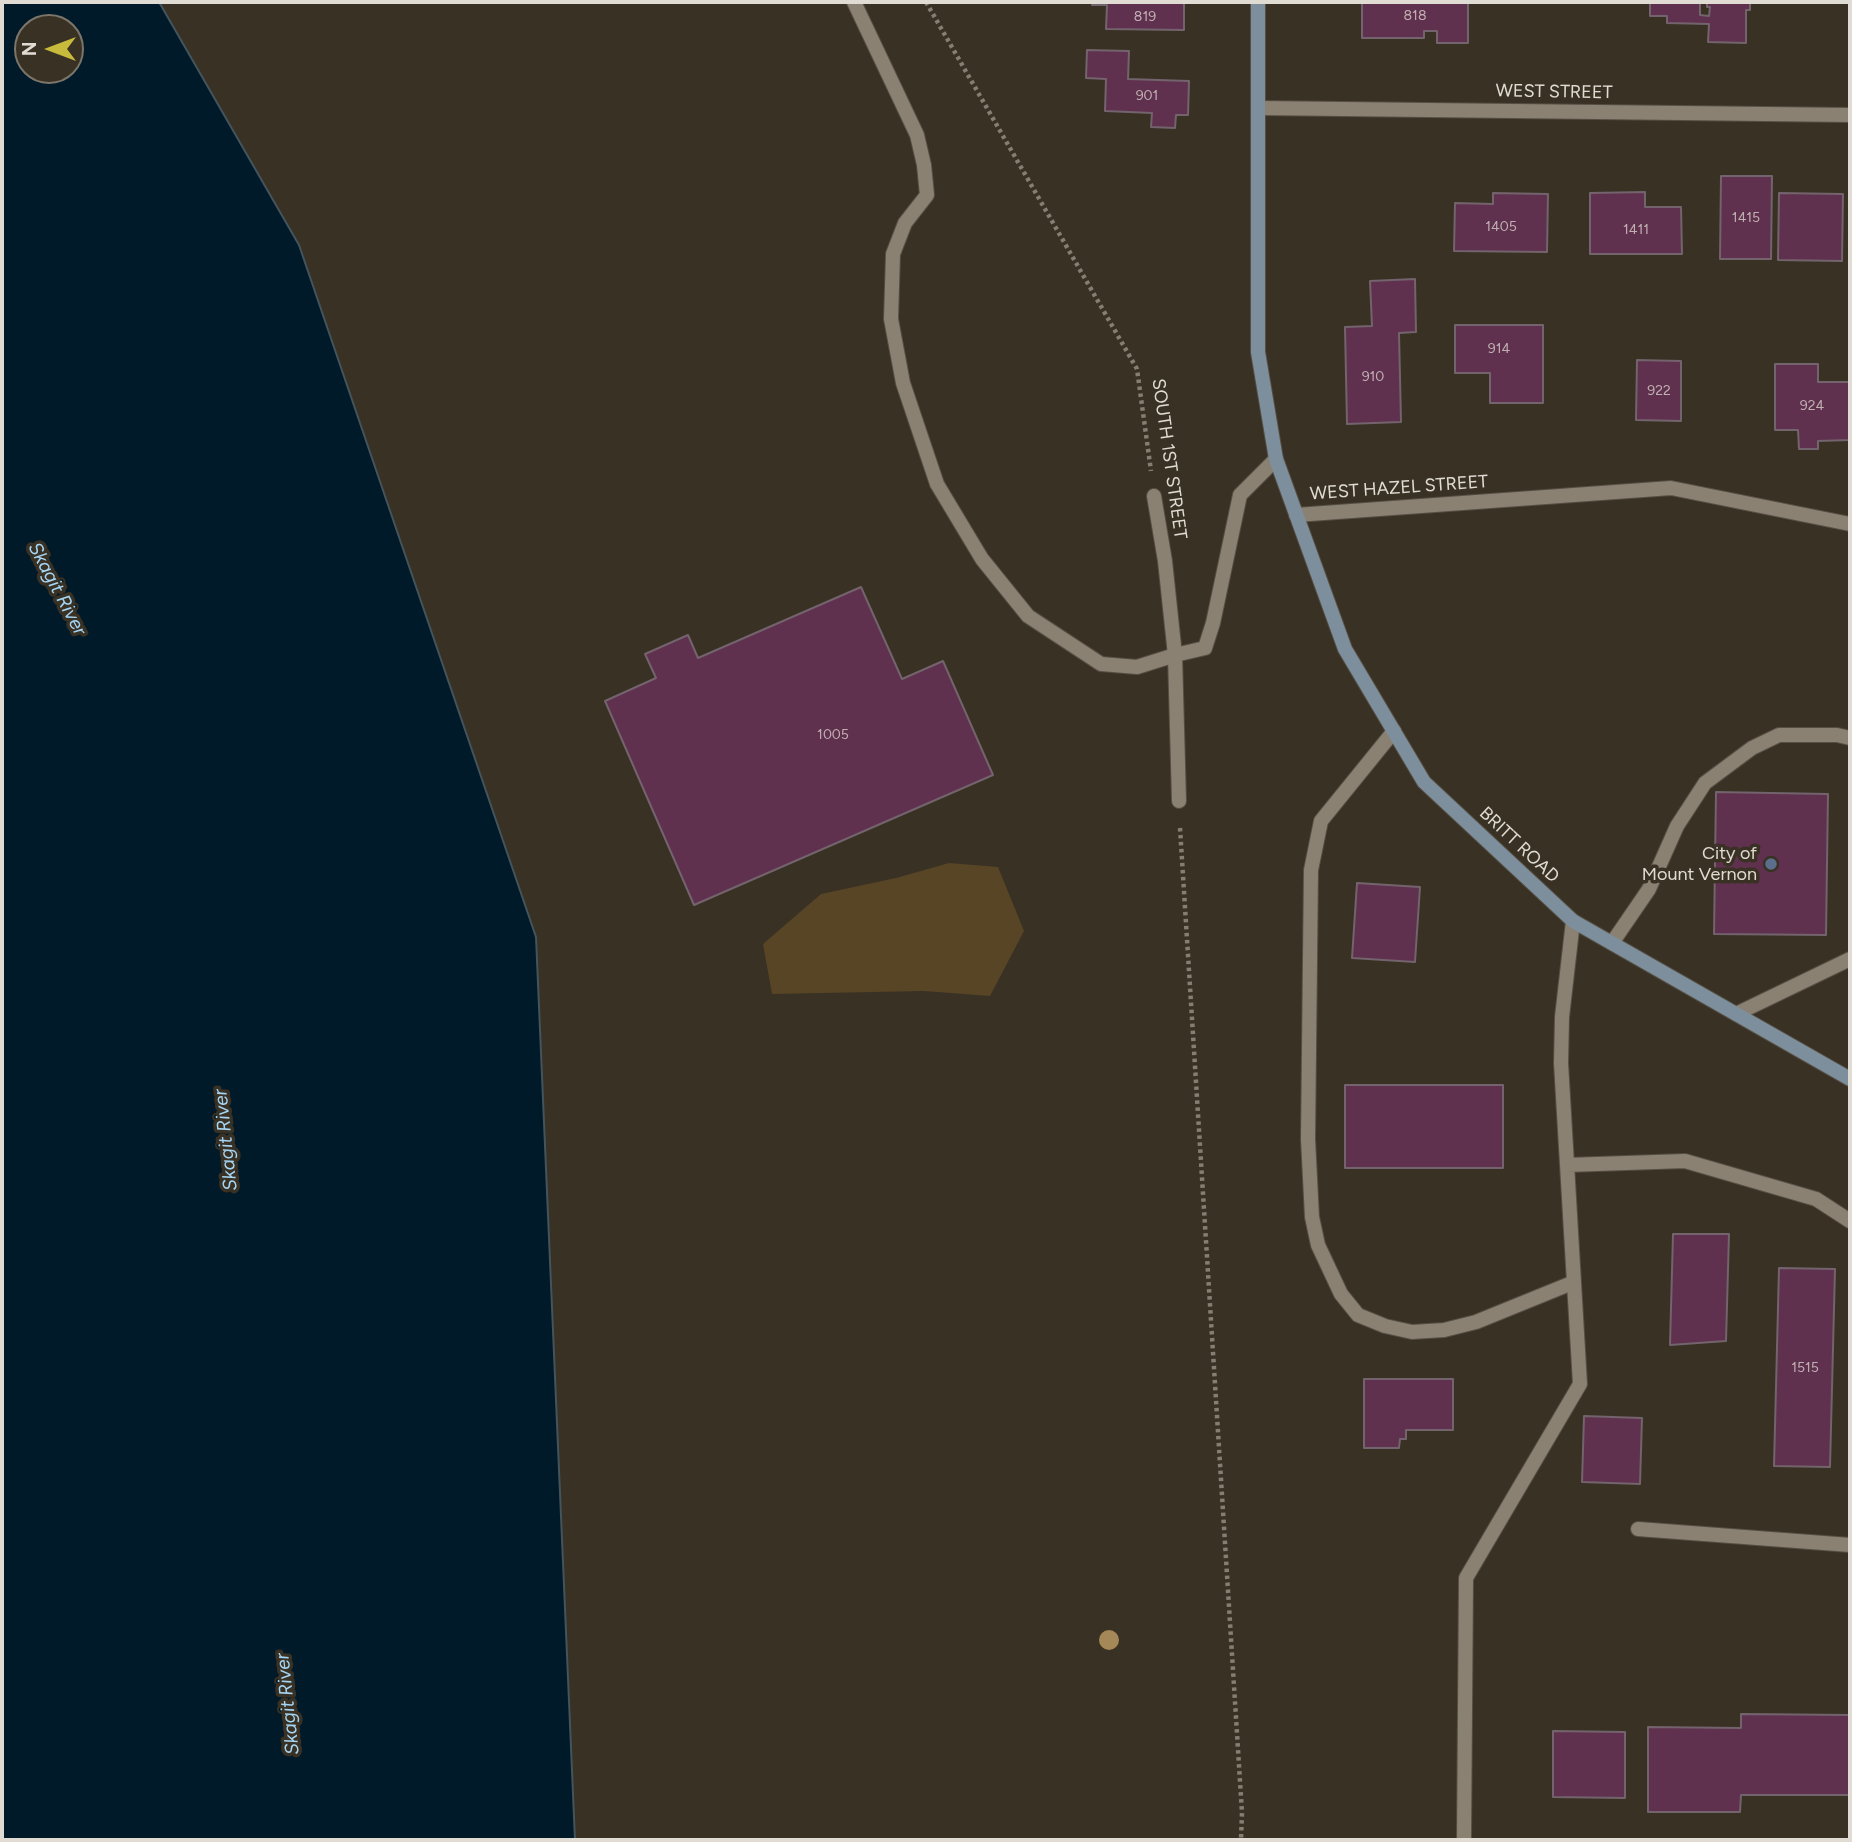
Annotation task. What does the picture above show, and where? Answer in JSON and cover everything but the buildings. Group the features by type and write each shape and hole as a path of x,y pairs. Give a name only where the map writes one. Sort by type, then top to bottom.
{"street":[{"path":"854,2 917,135 925,165 927,195 905,223 893,254 891,319 903,383 937,484 982,559 1028,617 1101,664 1137,667 1205,648 1213,623 1240,495 1276,459"},
{"name":"WEST HAZEL STREET","path":"1258,2 1258,352 1276,459 1296,514 1671,488 1850,524"},
{"name":"WEST STREET","path":"1258,108 1850,115"},
{"name":"SOUTH 1ST STREET","path":"1154,496 1165,561 1175,655 1179,802"},
{"name":"BRITT ROAD","path":"1296,514 1345,649 1424,782 1573,921 1850,1079"},
{"path":"1394,732 1321,821 1311,870 1308,1139 1312,1217 1318,1245 1341,1294 1358,1315 1385,1326 1412,1332 1444,1330 1476,1322 1572,1283"},
{"path":"1612,943 1649,889 1677,826 1705,783 1752,748 1779,735 1850,738"},
{"path":"1464,1840 1465,1578 1580,1384 1561,1063 1562,1017 1573,921"},
{"path":"1736,1014 1850,959"},
{"path":"1567,1165 1685,1161 1816,1199 1850,1221"},
{"path":"1638,1529 1850,1545"}],"path":[{"name":"SOUTH 1ST STREET","path":"926,2 1137,369 1154,496"},
{"path":"1179,802 1242,1813 1241,1840"}],"shaded area":[{"path":"949,863 998,867 1024,931 990,996 924,991 772,994 763,944 821,894 896,878"}],"water":[{"name":"Skagit River","path":"2,2 159,2 299,245 536,937 575,1840 2,1840"}],"place":[{"name":"City of Mount Vernon","path":"1771,864"}]}
